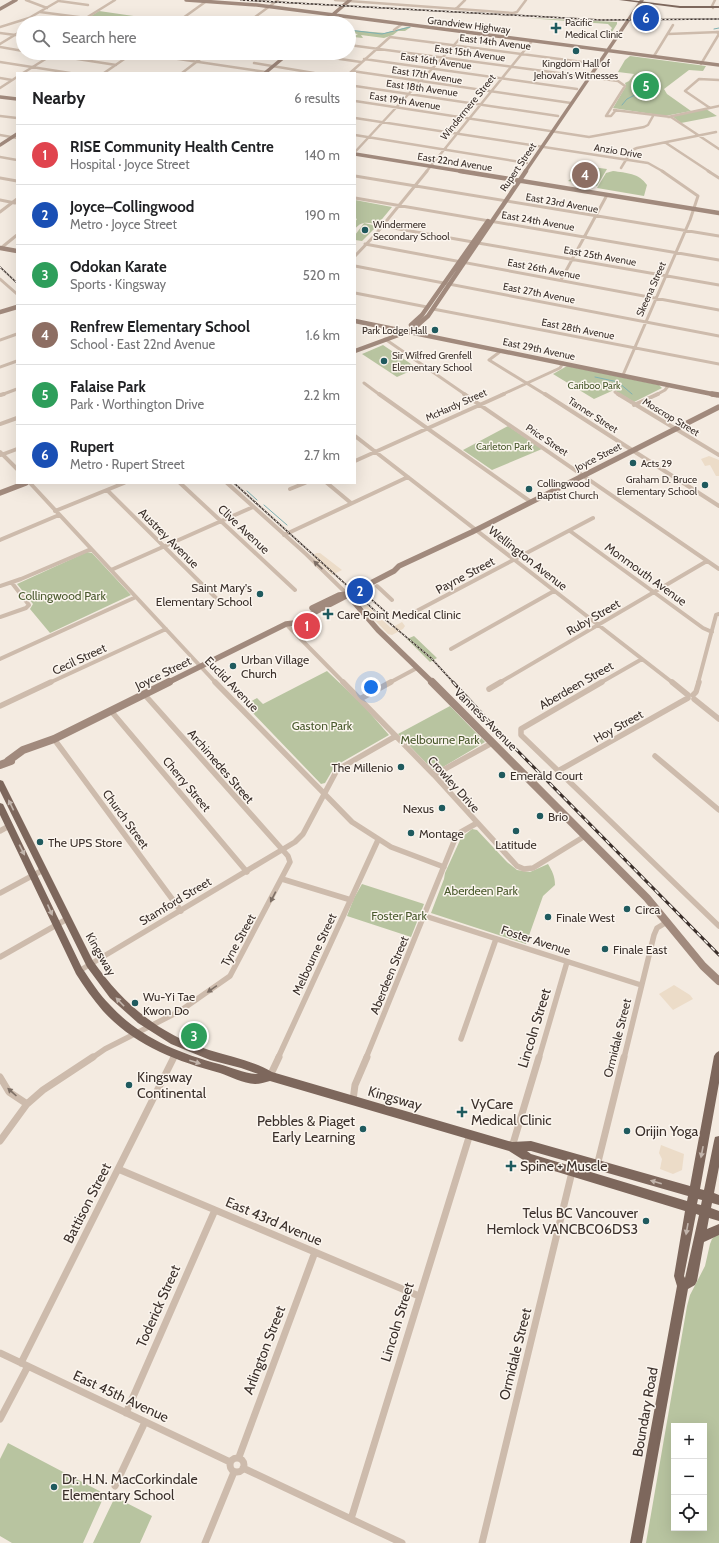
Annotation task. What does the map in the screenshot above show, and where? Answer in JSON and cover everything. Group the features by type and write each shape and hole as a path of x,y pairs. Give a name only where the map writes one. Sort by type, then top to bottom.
{"main road":[{"path":"621,0 695,7 719,7"},
{"name":"Kingsway","path":"0,783 90,964 107,989 127,1009 150,1027 179,1044 213,1056 259,1068 270,1076 512,1147 528,1158 719,1216"},
{"name":"Kingsway","path":"0,806 79,971 92,992 107,1011 146,1042 175,1055 256,1079 270,1076"},
{"name":"Boundary Road","path":"636,1543 683,1286 678,1276 719,1056"},
{"name":"Boundary Road","path":"683,1286 691,1281 708,1197 716,1174 719,1141"},
{"name":"Kingsway","path":"512,1147 531,1146 719,1200"},
{"path":"700,1238 719,1229"}],"street":[{"path":"0,9 16,0"},
{"path":"26,0 47,8"},
{"path":"31,16 59,0 88,5"},
{"path":"89,16 115,0"},
{"path":"182,0 207,1"},
{"path":"186,0 224,1"},
{"path":"213,0 224,1"},
{"path":"257,16 278,0"},
{"path":"335,0 516,12 526,0"},
{"path":"456,9 465,0"},
{"path":"713,8 712,6 715,0"},
{"path":"186,16 207,1"},
{"name":"Grandview Highway","path":"207,1 270,6"},
{"name":"Grandview Highway","path":"224,1 254,3 342,16"},
{"path":"335,15 351,1"},
{"name":"Rupert Street","path":"403,332 418,319 459,261 490,221 639,1"},
{"path":"40,12 71,16"},
{"name":"Grandview Highway","path":"356,18 701,63"},
{"path":"0,27 16,22"},
{"path":"394,30 402,24"},
{"path":"654,56 673,25"},
{"path":"356,152 466,32"},
{"path":"668,34 718,32 719,34 701,63"},
{"path":"0,33 14,35"},
{"path":"0,44 14,35"},
{"name":"East 14th Avenue","path":"376,48 390,37 596,64"},
{"name":"Windermere Street","path":"356,255 399,206 532,41"},
{"name":"East 15th Avenue","path":"356,46 618,81 624,84 611,109"},
{"path":"0,47 16,50"},
{"path":"351,72 376,48"},
{"name":"Grandview Highway","path":"605,51 654,56 719,66"},
{"name":"East 16th Avenue","path":"364,59 577,90"},
{"path":"24,72 43,60"},
{"path":"87,60 116,65"},
{"path":"106,72 123,60"},
{"path":"184,60 260,72"},
{"path":"183,72 199,60"},
{"path":"267,72 281,60"},
{"path":"347,60 361,62"},
{"path":"0,62 64,72"},
{"path":"254,63 307,72"},
{"name":"East 17th Avenue","path":"356,73 569,103"},
{"name":"Rupert Street","path":"550,131 558,116 587,77"},
{"path":"0,78 16,81"},
{"path":"0,88 16,78"},
{"path":"710,108 685,91 699,79 719,80"},
{"name":"East 18th Avenue","path":"356,86 558,116"},
{"path":"0,96 16,99"},
{"name":"East 19th Avenue","path":"356,102 550,131 595,136 644,127 648,125 653,116"},
{"path":"616,110 611,116 606,116 611,109 668,117 719,106"},
{"path":"0,116 16,118"},
{"path":"668,117 719,149"},
{"name":"Anzio Drive","path":"356,118 626,160 655,166 696,195 698,198 694,209"},
{"path":"621,168 632,150 637,148 716,132"},
{"path":"0,145 16,135"},
{"path":"356,135 527,162"},
{"path":"0,136 16,138"},
{"path":"666,143 719,178"},
{"name":"Rupert Street","path":"517,181 527,162 540,147"},
{"name":"East 22nd Avenue","path":"356,153 430,167 719,213"},
{"path":"0,157 16,160"},
{"name":"East 23rd Avenue","path":"356,176 595,217 719,236"},
{"path":"0,178 16,181"},
{"path":"561,280 607,195"},
{"name":"East 24th Avenue","path":"356,198 719,260"},
{"path":"0,200 16,203"},
{"path":"0,212 16,200"},
{"name":"Skeena Street","path":"622,375 694,209"},
{"name":"Rupert Street","path":"356,351 419,325 433,309 466,262 490,221"},
{"path":"382,226 473,242"},
{"path":"0,248 16,236"},
{"name":"East 25th Avenue","path":"478,243 719,284"},
{"name":"East 26th Avenue","path":"365,244 719,310"},
{"path":"0,248 16,251"},
{"name":"East 27th Avenue","path":"356,266 719,336"},
{"path":"0,279 16,293"},
{"path":"0,286 6,284"},
{"path":"356,293 427,307"},
{"path":"0,312 16,307"},
{"name":"East 28th Avenue","path":"433,309 719,364"},
{"name":"East 29th Avenue","path":"356,321 719,395"},
{"path":"0,340 16,334"},
{"name":"Price Street","path":"384,339 719,569"},
{"name":"Tanner Street","path":"501,350 489,360 509,373 528,382 719,506"},
{"path":"0,367 16,361"},
{"name":"McHardy Street","path":"356,460 560,368 563,363"},
{"path":"364,382 429,427 531,502"},
{"path":"634,405 665,390 669,385"},
{"path":"0,395 16,389"},
{"name":"Moscrop Street","path":"615,392 634,405 719,455"},
{"name":"Joyce Street","path":"0,765 8,761 13,762 44,746 52,740 286,624 290,620 338,595 347,594 394,571 401,570 422,556 719,407"},
{"path":"0,424 16,418"},
{"name":"Wellington Avenue","path":"356,437 719,719"},
{"path":"16,449 1,454 16,469"},
{"path":"284,535 408,477"},
{"path":"0,493 23,484"},
{"name":"Euclid Avenue","path":"31,484 201,666 323,794 352,822 378,840 405,854 444,867"},
{"path":"55,511 122,484"},
{"name":"Clive Avenue","path":"181,484 295,590"},
{"name":"Vanness Avenue","path":"228,484 347,594 378,630 646,898 703,966 719,981"},
{"path":"290,490 302,484"},
{"path":"328,484 351,504"},
{"name":"Austrey Avenue","path":"107,490 218,600"},
{"path":"111,570 253,507"},
{"path":"0,540 59,515"},
{"name":"Payne Street","path":"409,615 593,518"},
{"name":"Monmouth Avenue","path":"570,530 654,593 703,628 712,632"},
{"path":"0,586 12,583 91,549"},
{"name":"Ruby Street","path":"489,689 707,561"},
{"path":"0,617 29,605 12,583"},
{"path":"377,586 392,600"},
{"path":"451,649 554,591"},
{"path":"0,659 136,596"},
{"path":"691,697 696,692 716,615 719,614"},
{"name":"Crowley Drive","path":"286,624 434,775 514,864 524,869 538,865 585,836"},
{"name":"Cecil Street","path":"0,706 166,629"},
{"name":"Aberdeen Street","path":"522,729 642,659"},
{"path":"360,699 417,668"},
{"name":"Archimedes Street","path":"144,694 282,851"},
{"name":"Hoy Street","path":"558,771 691,697"},
{"name":"Cherry Street","path":"111,711 247,872"},
{"name":"Vanness Avenue","path":"522,729 521,735 719,926"},
{"path":"282,851 300,838 333,774 342,766 396,736"},
{"name":"Church Street","path":"52,740 181,911"},
{"path":"434,775 492,743"},
{"path":"655,756 719,810"},
{"name":"Aberdeen Street","path":"353,1100 355,1085 457,835 476,823"},
{"path":"0,831 9,826"},
{"name":"Melbourne Street","path":"270,1076 378,840"},
{"name":"Stamford Street","path":"79,971 282,851"},
{"name":"Tyne Street","path":"0,1141 27,1104 43,1090 105,1049 192,1004 232,974 290,862 288,856 282,851"},
{"path":"0,893 43,870"},
{"path":"282,879 350,900"},
{"name":"Foster Avenue","path":"424,916 641,985"},
{"path":"0,957 67,919"},
{"name":"Ormidale Street","path":"597,1166 655,931 667,922"},
{"path":"460,1039 496,939"},
{"name":"Lincoln Street","path":"512,1147 567,962"},
{"name":"Battison Street","path":"0,1418 118,1169 175,1055"},
{"path":"0,1077 9,1092 27,1104"},
{"name":"Lincoln Street","path":"351,1519 470,1134"},
{"name":"East 43rd Avenue","path":"118,1169 419,1296"},
{"name":"Ormidale Street","path":"482,1543 572,1172"},
{"name":"Toderick Street","path":"126,1413 215,1210"},
{"name":"Arlington Street","path":"239,1457 315,1252"},
{"name":"East 45th Avenue","path":"0,1353 230,1462"},
{"path":"115,1486 145,1422"},
{"path":"234,1472 230,1467 230,1462 235,1457 239,1457 243,1463 243,1468"},
{"path":"243,1468 402,1543"},
{"path":"234,1472 240,1472 243,1468"},
{"path":"205,1543 234,1472"}],"green space":[{"path":"99,11 134,16 91,16"},
{"path":"527,18 617,22 617,24 612,32 609,32 612,28 608,24"},
{"path":"411,27 405,31 398,31 393,35 384,38 361,35 363,38 356,37 358,34 356,34 356,31 385,33"},
{"path":"630,56 706,66 703,71 689,70 664,89 667,94 691,111 665,116 613,108 626,86 625,83 629,81 634,74 618,72 625,60"},
{"path":"706,109 717,116 681,123 672,116"},
{"path":"585,166 607,169 597,186 568,181 574,176 572,175 576,170 580,171 575,176 576,181"},
{"path":"613,171 632,174 644,181 647,185 644,196 597,188 606,173"},
{"path":"356,200 392,207 378,224 363,223 356,228"},
{"path":"364,223 377,226 362,241 356,240 356,234"},
{"path":"383,345 417,368 397,377 362,354"},
{"name":"Cariboo Park","path":"567,366 659,385 662,388 634,402 614,390 594,399 553,374"},
{"name":"Carleton Park","path":"508,426 542,449 492,470 463,450"},
{"name":"Collingwood Park","path":"87,552 92,553 131,595 50,633 30,609 33,604 17,584"},
{"path":"414,636 437,658 430,662 407,639"},
{"name":"Gaston Park","path":"327,671 363,705 389,735 335,766 325,783 321,784 250,710 252,709 250,707 253,705 250,702 257,698 263,704"},
{"name":"Melbourne Park","path":"450,706 485,742 438,770 433,770 398,734"},
{"name":"Aberdeen Park","path":"472,829 477,830 507,862 517,870 530,872 548,864 552,871 555,885 543,896 526,944 431,913 445,873 461,838"},
{"name":"Foster Park","path":"362,884 424,904 411,937 347,916 354,898"},
{"path":"719,1232 719,1543 646,1543 687,1306 690,1295 705,1266 712,1239"},
{"name":"Dr. H.N. MacCorkindale Elementary School","path":"8,1443 105,1494 83,1543 12,1543 0,1536 0,1459"},
{"path":"115,1497 152,1516 140,1543 93,1543"}],"shaded area":[{"path":"709,456 719,460 719,476 716,476 710,465 705,466 701,459"},
{"path":"316,553 320,553 342,570 332,575 312,557"},
{"path":"358,594 363,598 361,600 391,628 402,622 405,626 403,629 392,635 388,634 354,598"},
{"path":"674,985 690,995 693,999 673,1010 659,994"},
{"path":"661,1145 684,1154 682,1170 673,1174 660,1169 662,1159 659,1153"}],"waterway":[{"path":"356,31 382,34 410,27"},
{"path":"714,29 719,28"},
{"path":"622,105 627,99 637,94 635,92 636,87 645,85"},
{"path":"595,377 618,382 632,394"},
{"path":"247,491 257,500"},
{"path":"264,505 287,525"}],"railway":[{"path":"241,0 601,20 719,19"},
{"path":"0,267 16,282"},
{"path":"235,484 373,609 431,658 454,683"},
{"path":"364,593 388,614"},
{"path":"453,682 498,731 719,955"}],"place":[{"name":"Rupert","path":"646,18"},
{"name":"Pacific Medical Clinic","path":"556,28"},
{"name":"Kingdom Hall of Jehovah's Witnesses","path":"576,51"},
{"name":"Falaise Park","path":"646,86"},
{"name":"Renfrew Elementary School","path":"585,175"},
{"name":"Windermere Secondary School","path":"365,230"},
{"name":"Park Lodge Hall","path":"435,330"},
{"name":"Sir Wilfred Grenfell Elementary School","path":"384,361"},
{"name":"Acts 29","path":"633,463"},
{"name":"Graham D. Bruce Elementary School","path":"705,485"},
{"name":"Collingwood Baptist Church","path":"529,489"},
{"name":"Joyce–Collingwood","path":"360,591"},
{"name":"Saint Mary's Elementary School","path":"260,594"},
{"name":"Care Point Medical Clinic","path":"328,614"},
{"name":"RISE Community Health Centre","path":"307,626"},
{"name":"Urban Village Church","path":"233,666"},
{"name":"The Millenio","path":"401,767"},
{"name":"Emerald Court","path":"502,775"},
{"name":"Nexus","path":"442,808"},
{"name":"Brio","path":"540,816"},
{"name":"Latitude","path":"516,831"},
{"name":"Montage","path":"411,833"},
{"name":"The UPS Store","path":"40,842"},
{"name":"Circa","path":"627,909"},
{"name":"Finale West","path":"548,917"},
{"name":"Finale East","path":"605,949"},
{"name":"Wu-Yi Tae Kwon Do","path":"135,1003"},
{"name":"Odokan Karate","path":"194,1036"},
{"name":"Kingsway Continental","path":"129,1085"},
{"name":"VyCare Medical Clinic","path":"462,1112"},
{"name":"Pebbles & Piaget Early Learning","path":"363,1129"},
{"name":"Orijin Yoga","path":"627,1131"},
{"name":"Spine + Muscle","path":"511,1166"},
{"name":"Telus BC Vancouver Hemlock VANCBC06DS3","path":"646,1221"},
{"name":"Dr. H.N. MacCorkindale Elementary School","path":"54,1487"}]}
